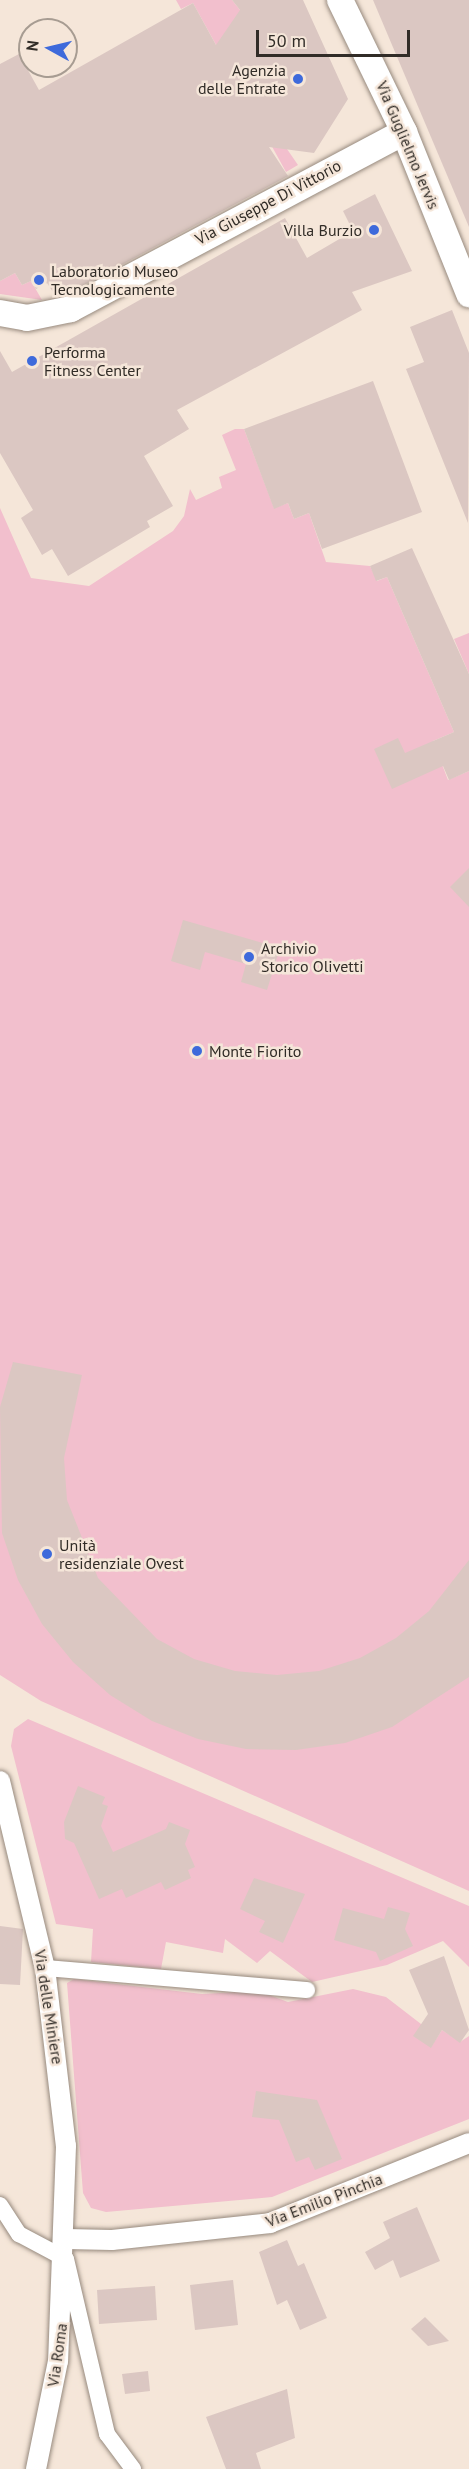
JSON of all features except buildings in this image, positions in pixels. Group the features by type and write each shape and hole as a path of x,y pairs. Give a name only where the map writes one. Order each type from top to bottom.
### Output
{"main road":[{"name":"Via Guglielmo Jervis","path":"340,0 404,132 469,294"},
{"name":"Via Giuseppe Di Vittorio","path":"0,313 27,318 71,309 404,132"}],"street":[{"name":"Via delle Miniere","path":"0,1780 45,1968 66,2146 66,2239"},
{"path":"45,1968 307,1990"},
{"name":"Via Emilio Pinchia","path":"66,2239 112,2240 270,2223 469,2143"},
{"path":"0,2205 20,2234 66,2259 107,2434 133,2469"},
{"name":"Via Roma","path":"36,2469 58,2361 66,2239"}],"shaded area":[{"path":"176,0 232,0 240,10 287,149 298,165 286,172 193,3 181,9"},
{"path":"15,273 22,285 31,281 42,300 0,294 0,281"},
{"path":"235,429 244,429 274,508 288,503 294,519 309,513 326,562 370,566 377,581 387,577 454,732 433,741 448,780 469,771 469,1891 41,1701 0,1675 0,508 31,578 89,586 173,531 184,516 190,489 196,500 222,488 219,477 236,470 222,435"},
{"path":"469,633 469,674 454,639"},
{"path":"28,1719 469,1906 469,1967 443,1941 387,1965 312,1982 270,1951 257,1963 225,1939 223,1953 166,1942 161,1969 91,1962 93,1929 56,1924 11,1746 14,1729"},
{"path":"74,1979 202,1994 258,1991 288,2002 353,1989 386,1997 421,2024 431,2047 442,2030 460,2042 469,2036 469,2119 272,2197 106,2212 91,2208 83,2193 67,1983"}],"place":[{"name":"Agenzia delle Entrate","path":"298,79"},
{"name":"Villa Burzio","path":"374,230"},
{"name":"Laboratorio Museo Tecnologicamente","path":"39,280"},
{"name":"Performa Fitness Center","path":"32,361"},
{"name":"Archivio Storico Olivetti","path":"249,957"},
{"name":"Monte Fiorito","path":"197,1051"},
{"name":"Unità residenziale Ovest","path":"47,1554"}]}
